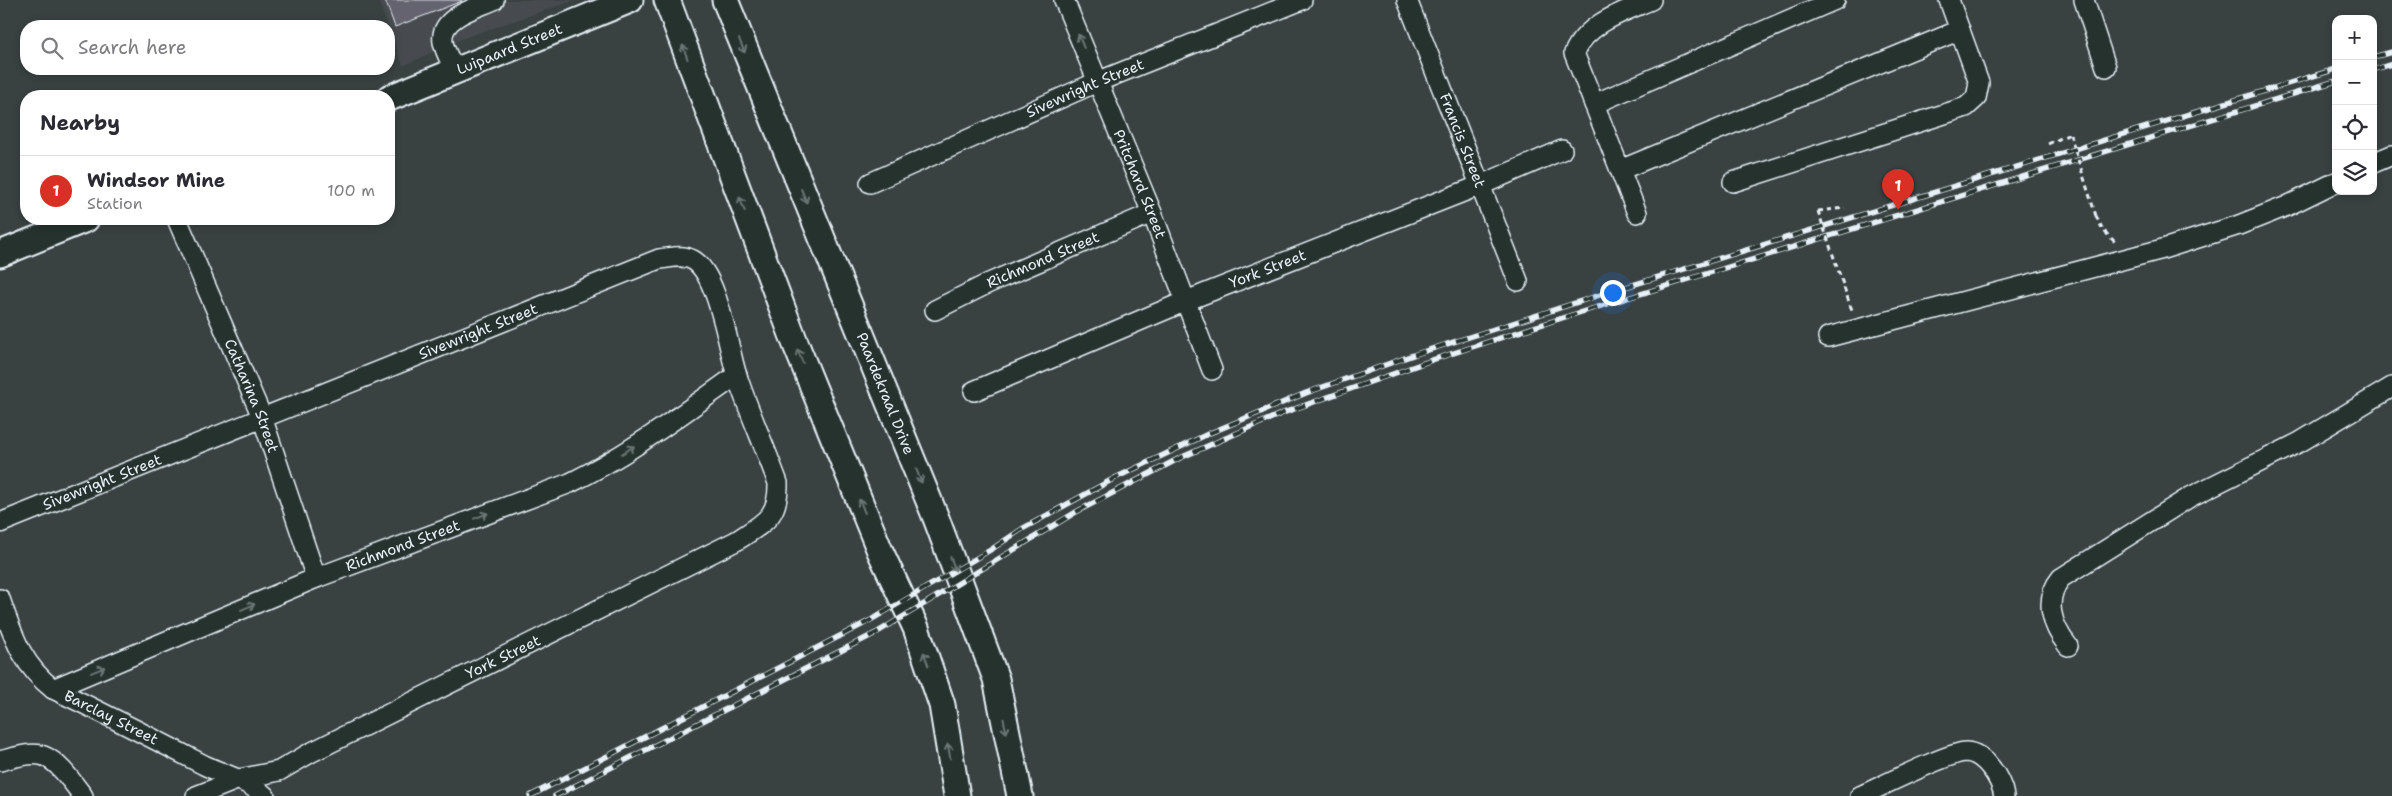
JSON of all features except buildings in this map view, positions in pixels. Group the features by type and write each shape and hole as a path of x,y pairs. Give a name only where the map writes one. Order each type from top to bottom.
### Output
{"main road":[{"name":"Luipaard Street","path":"395,96 630,0"},
{"path":"639,0 674,2 796,345 880,551 916,628 942,705 957,796"},
{"name":"Paardekraal Drive","path":"725,0 936,518 996,679 1020,796"},
{"path":"0,254 71,225"}],"street":[{"path":"455,71 442,39 445,27 455,18 494,0"},
{"name":"Pritchard Street","path":"1064,0 1152,213 1212,370"},
{"name":"Sivewright Street","path":"870,183 1097,82 1302,0"},
{"name":"Francis Street","path":"1407,0 1482,185 1518,281"},
{"path":"1637,213 1574,53 1584,36 1617,14 1651,0"},
{"path":"1594,104 1835,0"},
{"path":"1733,182 1966,107 1976,98 1979,83 1949,0"},
{"path":"2084,0 2106,67"},
{"path":"1620,170 1960,30"},
{"name":"York Street","path":"974,391 1186,301 1482,185 1562,150"},
{"path":"2377,161 2392,155"},
{"path":"1828,337 2163,249 2279,209 2332,184"},
{"name":"Richmond Street","path":"936,310 989,283 1152,213"},
{"name":"Catharina Street","path":"180,225 262,417 316,578"},
{"name":"Sivewright Street","path":"0,522 659,259 679,256 692,260 706,272 716,296 737,375 778,483 779,501 773,513 763,523"},
{"name":"Richmond Street","path":"53,688 316,578 570,482 596,470 634,446 737,375"},
{"path":"2068,646 2057,631 2051,608 2052,591 2061,578 2190,497 2300,442 2392,387"},
{"name":"York Street","path":"239,779 279,771 310,753 736,542 763,523"},
{"name":"Barclay Street","path":"0,598 26,662 37,676 53,688 163,742 205,765 239,779 265,796"},
{"path":"1860,796 1947,758 1967,752 1982,760 1992,769 2004,796"},
{"path":"0,761 27,755 43,756 71,781 83,796"},
{"path":"196,796 239,779"}],"path":[{"path":"2048,144 2070,134 2096,216 2103,230"},
{"path":"1845,208 1818,211 1850,305"}],"shaded area":[{"path":"378,0 575,0 461,39 403,66 395,45 395,20 386,20"}],"railway":[{"path":"2377,56 2392,52"},
{"path":"2377,69 2392,64"},
{"path":"530,796 869,621 992,549 1022,529 1115,478 1210,433 1306,393 1416,354 1603,294 2332,70"},
{"path":"555,796 876,633 1076,512 1180,458 1283,413 1432,360 1562,318 2332,82"}],"place":[{"name":"Windsor Mine","path":"1898,210"}]}
